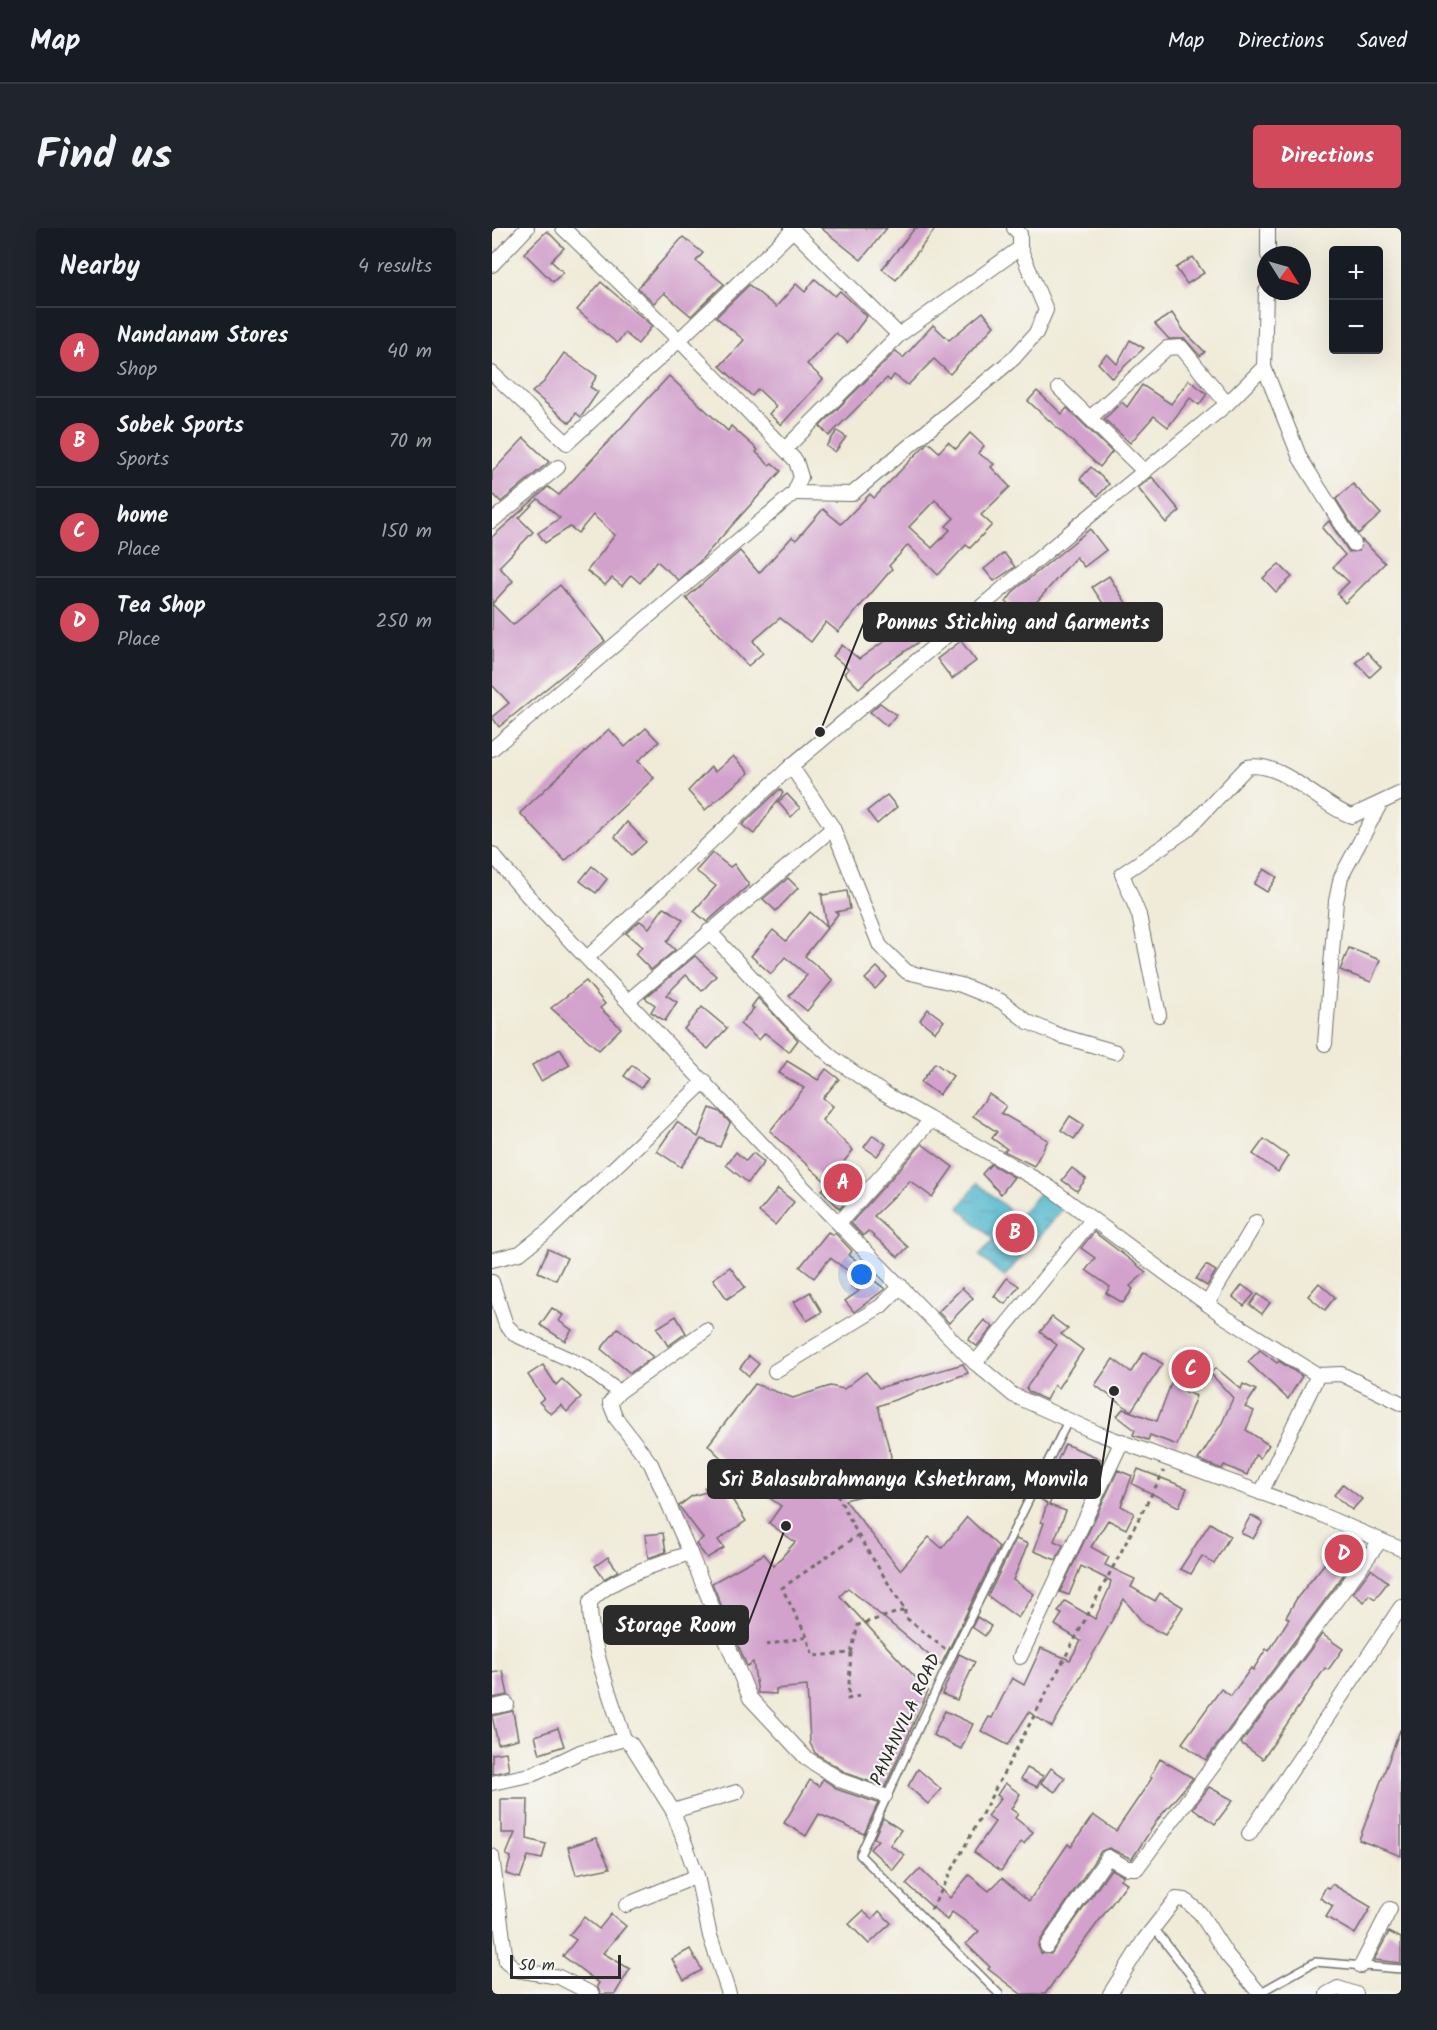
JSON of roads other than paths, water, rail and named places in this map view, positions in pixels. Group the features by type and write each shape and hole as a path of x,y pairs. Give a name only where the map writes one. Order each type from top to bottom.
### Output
{"street":[{"path":"492,265 527,228"},
{"path":"492,749 794,493 801,477 796,462 785,449 679,340 563,228"},
{"path":"794,493 852,494 1014,358 1036,333 1046,310 1020,248 1020,234 1014,228"},
{"path":"1268,228 1268,246"},
{"path":"496,381 567,443 679,340 792,229 899,335"},
{"path":"785,449 899,335 1020,248"},
{"path":"1266,300 1264,368 1300,458 1354,544"},
{"path":"1090,418 1167,348 1174,346 1181,347 1227,404"},
{"path":"587,958 791,766 1227,404 1264,368"},
{"path":"1059,388 1144,471"},
{"path":"492,521 558,468"},
{"path":"1160,1015 1139,915 1122,874 1187,830 1247,767 1257,765 1268,768 1314,794 1341,813 1352,816 1401,793"},
{"path":"791,766 833,828 880,946 907,972 963,986 1001,1001 1039,1027 1116,1052"},
{"path":"1325,1044 1336,901 1340,885 1380,804"},
{"path":"628,1002 833,828"},
{"path":"492,854 628,1002 839,1223 975,1363 1013,1395 1068,1421 1261,1493 1401,1549"},
{"path":"709,931 796,1026 833,1058 882,1092 1046,1185 1091,1221 1207,1304 1318,1375 1341,1374 1401,1403"},
{"path":"492,1260 520,1252 549,1230 705,1082"},
{"path":"839,1223 932,1120"},
{"path":"975,1363 1091,1221"},
{"path":"1207,1304 1256,1222"},
{"path":"492,1282 506,1325 516,1335 584,1366 619,1392"},
{"path":"775,1371 881,1306 900,1286"},
{"path":"706,1330 619,1392 610,1403 610,1408 651,1464 750,1698 806,1758 842,1781 885,1796"},
{"path":"1261,1493 1318,1375"},
{"path":"1020,1657 1122,1441"},
{"path":"1047,1946 1108,1857 1127,1868 1137,1868 1380,1541"},
{"path":"690,1553 652,1566 607,1588 590,1602 590,1618 624,1739 633,1746 673,1810 697,1876 710,1936 726,1992"},
{"path":"1249,1834 1401,1607"},
{"path":"492,1707 507,1704"},
{"path":"492,1783 534,1774 580,1752 624,1739"},
{"path":"673,1810 737,1792"},
{"path":"492,1856 506,1960 517,1970 559,1977 592,1994"},
{"path":"626,1905 697,1876"},
{"path":"1110,1994 1176,1899 1185,1900 1200,1913 1227,1954 1259,1994"},
{"path":"1361,1966 1390,1909"},
{"path":"1327,1994 1338,1988 1356,1994"}],"lane":[{"name":"PANANVILA ROAD","path":"999,1994 860,1855 885,1796 952,1655 1037,1479 1068,1421"},
{"path":"1154,1928 1205,1994"},
{"path":"1259,1994 1315,1962 1401,1969"}],"water":[{"path":"977,1183 1018,1217 1045,1187 1066,1205 1004,1277 979,1255 994,1240 959,1208"}],"place":[{"name":"Ponnus Stiching and Garments","path":"820,732"},
{"name":"Nandanam Stores","path":"843,1183"},
{"name":"Sobek Sports","path":"1015,1233"},
{"name":"home","path":"1191,1369"},
{"name":"Sri Balasubrahmanya Kshethram, Monvila","path":"1114,1391"},
{"name":"Storage Room","path":"786,1526"},
{"name":"Tea Shop","path":"1344,1554"}]}
